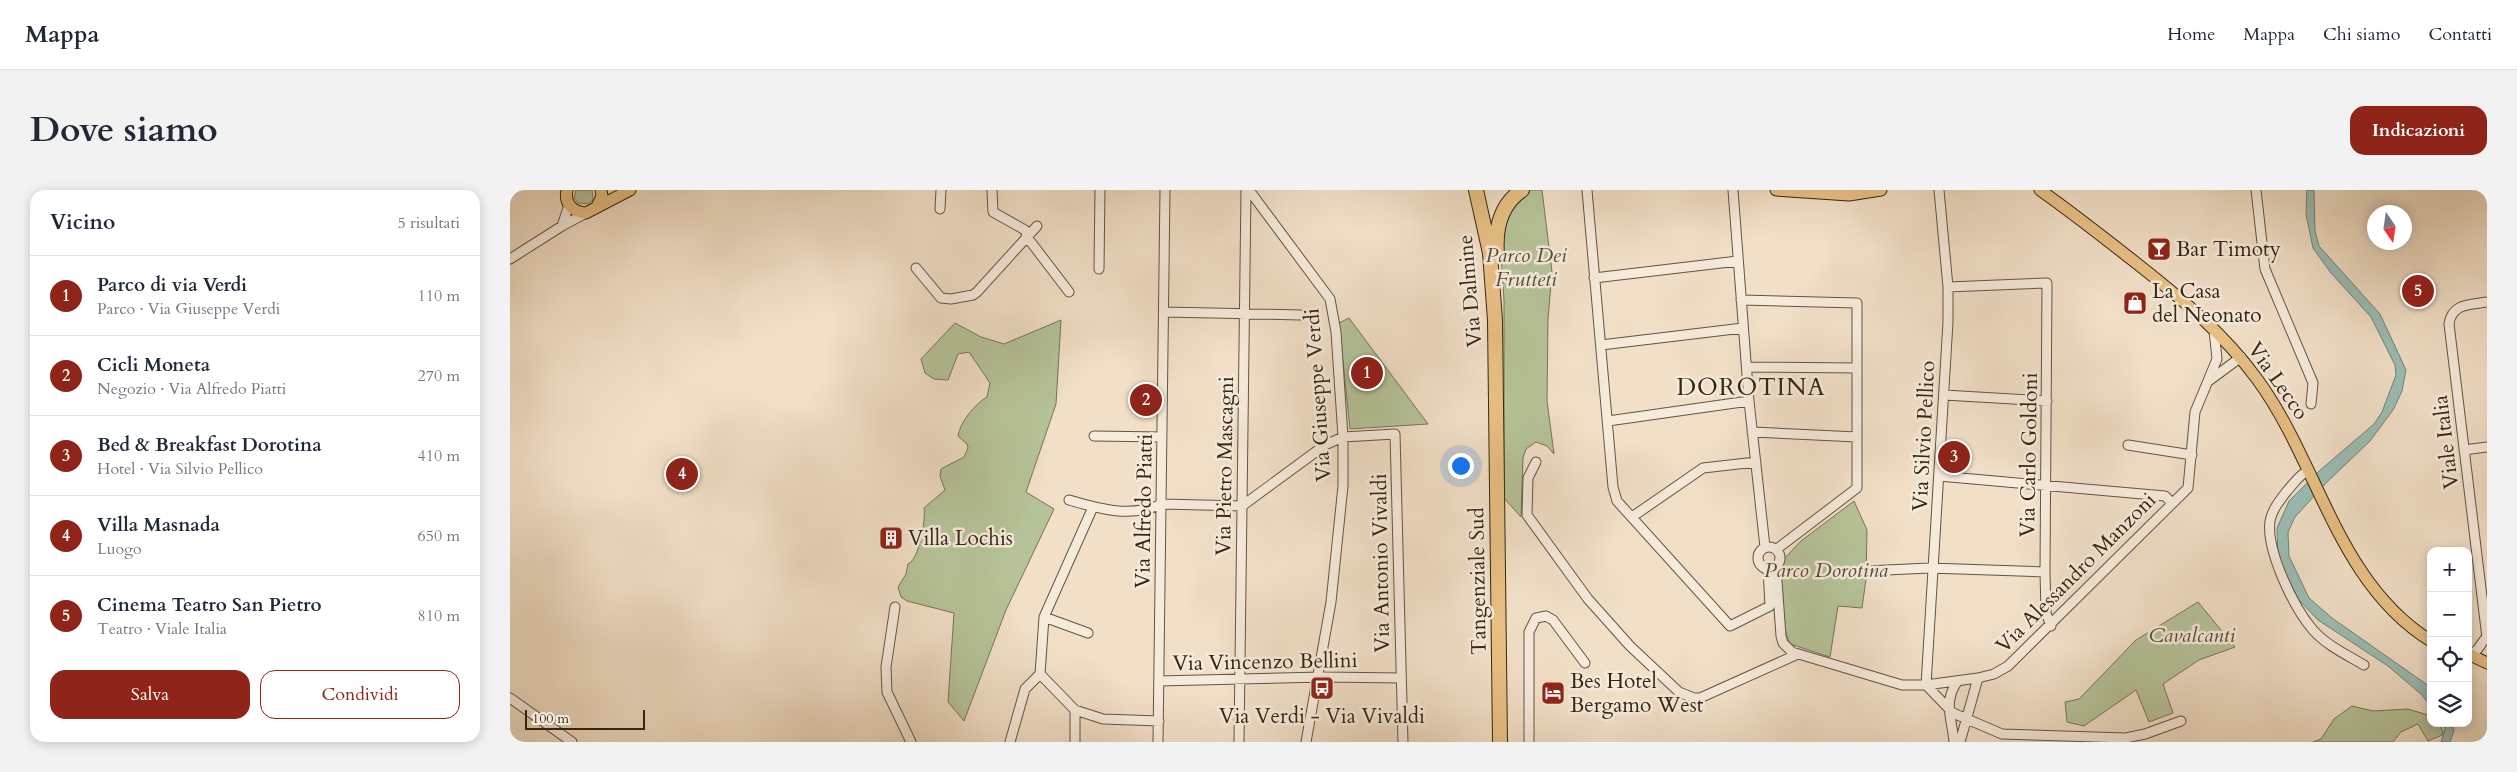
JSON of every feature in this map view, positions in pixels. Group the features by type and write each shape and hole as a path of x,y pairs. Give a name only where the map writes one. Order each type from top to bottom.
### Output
{"highway":[{"name":"Via Dalmine","path":"1476,190 1490,254 1493,286 1497,420"},
{"path":"1497,420 1501,309 1496,237 1502,212 1522,190"},
{"name":"Tangenziale Sud","path":"1497,420 1500,742"}],"main road":[{"path":"597,207 602,196 601,190"},
{"path":"564,195 574,210 586,213 630,190"},
{"path":"1776,190 1849,195 1881,190"},
{"name":"Via Lecco","path":"2040,190 2152,276 2213,327 2241,357 2277,407 2357,566 2378,594 2410,628 2427,639"},
{"path":"2472,658 2487,663"},
{"path":"2472,659 2487,670"}],"street":[{"path":"940,210 941,190"},
{"path":"992,190 994,212 1025,230 1027,237 1069,292"},
{"path":"1099,269 1100,190"},
{"name":"Via Alfredo Piatti","path":"1158,742 1165,190"},
{"name":"Via Pietro Mascagni","path":"1239,742 1247,190"},
{"name":"Via Giuseppe Verdi","path":"1247,190 1330,299 1336,332 1344,437 1339,543 1306,742"},
{"path":"1587,190 1614,494 1632,517 1730,626 1770,606 1772,568 1781,558 1777,549"},
{"path":"1733,190 1749,402 1765,547"},
{"name":"Via Silvio Pellico","path":"1926,685 1944,395 1948,288 1939,190"},
{"path":"2256,190 2265,269 2313,383 2311,404"},
{"path":"562,226 564,195"},
{"path":"510,260 562,226 586,213"},
{"path":"916,268 941,298 952,299 973,295 1037,226"},
{"path":"1594,278 1738,260"},
{"name":"Via Carlo Goldoni","path":"1948,288 2047,283 2045,572 2046,613 2051,626"},
{"path":"1741,300 1857,303 1857,488 1777,549 1765,547 1760,550 1758,561 1761,566 1772,568"},
{"name":"Viale Italia","path":"2472,654 2487,637 2450,324 2453,312 2459,306 2487,302"},
{"path":"1164,312 1302,315"},
{"name":"Via Alessandro Manzoni","path":"1772,568 1781,636 1788,649 1798,654 1902,685 1957,682 1994,674 2008,666 2051,626 2188,488 2195,412 2210,380 2217,358 2213,327"},
{"path":"1602,345 1743,328"},
{"path":"2210,380 2241,357"},
{"path":"1746,367 1857,368"},
{"path":"1944,395 2047,402"},
{"path":"1608,421 1749,402"},
{"path":"1752,432 1857,437"},
{"name":"Via Antonio Vivaldi","path":"1344,437 1395,434 1403,742"},
{"path":"1094,436 1162,438"},
{"path":"1068,500 1123,513 1153,508 1162,504 1242,506 1325,445 1344,437"},
{"path":"2128,445 2192,455"},
{"path":"2464,450 2487,447"},
{"path":"1536,462 1528,478 1527,515 1588,599 1630,646 1679,692 1694,698 1700,698 1798,654"},
{"path":"1632,517 1703,468 1756,462"},
{"path":"2309,470 2296,481 2273,511 2270,531 2272,549 2295,601 2313,630 2338,650 2364,665"},
{"path":"1939,476 2046,484 2164,496 2176,500"},
{"path":"1010,742 1025,689 1040,674 1044,617 1093,507"},
{"path":"1866,571 1933,569 2045,572"},
{"path":"895,607 886,667 887,692 911,742"},
{"path":"1529,742 1529,632 1536,618 1546,616 1553,620 1585,663"},
{"path":"1044,617 1088,633"},
{"path":"1040,674 1075,710 1103,719 1159,721"},
{"name":"Via Vincenzo Bellini","path":"1159,682 1401,678"},
{"path":"1960,742 1978,678"},
{"path":"1954,742 1948,709 1952,690 1957,682"},
{"path":"1926,685 1948,709 2002,734 2126,738 2145,734 2181,721"},
{"path":"510,698 572,742"},
{"path":"1075,710 1075,742"}],"green space":[{"path":"576,190 592,190 593,200 588,204 578,203 574,198"},
{"name":"Parco Dei Frutteti","path":"1530,190 1542,190 1552,272 1548,319 1547,401 1554,454 1547,446 1536,442 1526,449 1523,458 1521,517 1504,498 1504,300 1500,239 1510,210"},
{"path":"1349,318 1428,424 1350,429 1339,323"},
{"path":"1061,320 1056,404 1026,492 1054,509 1006,610 964,721 948,702 954,613 907,601 901,597 898,587 918,547 923,529 924,508 945,490 940,476 941,469 964,457 968,448 967,444 958,436 959,431 969,414 987,397 990,383 969,352 958,354 948,380 934,379 925,373 921,359 955,323 981,337 1004,344"},
{"name":"Parco Dorotina","path":"1854,501 1867,530 1866,579 1862,608 1838,606 1830,657 1790,644 1786,635 1782,614 1782,561 1801,541"},
{"name":"Cavalcanti","path":"2198,602 2235,647 2199,660 2163,684 2173,713 2149,722 2136,690 2084,726 2067,722 2065,702 2079,699 2136,640"},
{"path":"2352,706 2373,711 2408,709 2427,715 2427,727 2440,727 2443,731 2442,735 2428,741 2418,724 2401,732 2393,742 2313,742 2321,739 2334,719"}],"water":[{"path":"2307,190 2314,190 2315,231 2319,246 2380,314 2406,370 2402,391 2393,410 2370,441 2327,482 2295,517 2288,532 2289,556 2309,598 2332,618 2426,684 2427,702 2422,695 2388,666 2318,620 2298,599 2278,559 2277,528 2289,501 2318,472 2374,424 2382,412 2396,375 2395,365 2371,317 2331,273 2313,248 2306,214"},
{"path":"2444,727 2453,727 2454,731 2450,742 2441,742"}],"place":[{"name":"Bar Timoty","path":"2159,249"},
{"name":"Cinema Teatro San Pietro","path":"2418,291"},
{"name":"La Casa del Neonato","path":"2135,303"},
{"name":"Parco di via Verdi","path":"1367,373"},
{"name":"Cicli Moneta","path":"1146,400"},
{"name":"Bed & Breakfast Dorotina","path":"1954,457"},
{"name":"Villa Masnada","path":"682,474"},
{"name":"Villa Lochis","path":"891,538"},
{"name":"Via Verdi - Via Vivaldi","path":"1322,688"},
{"name":"Bes Hotel Bergamo West","path":"1553,693"}],"district":[{"name":"DOROTINA","path":"1751,387"}]}
